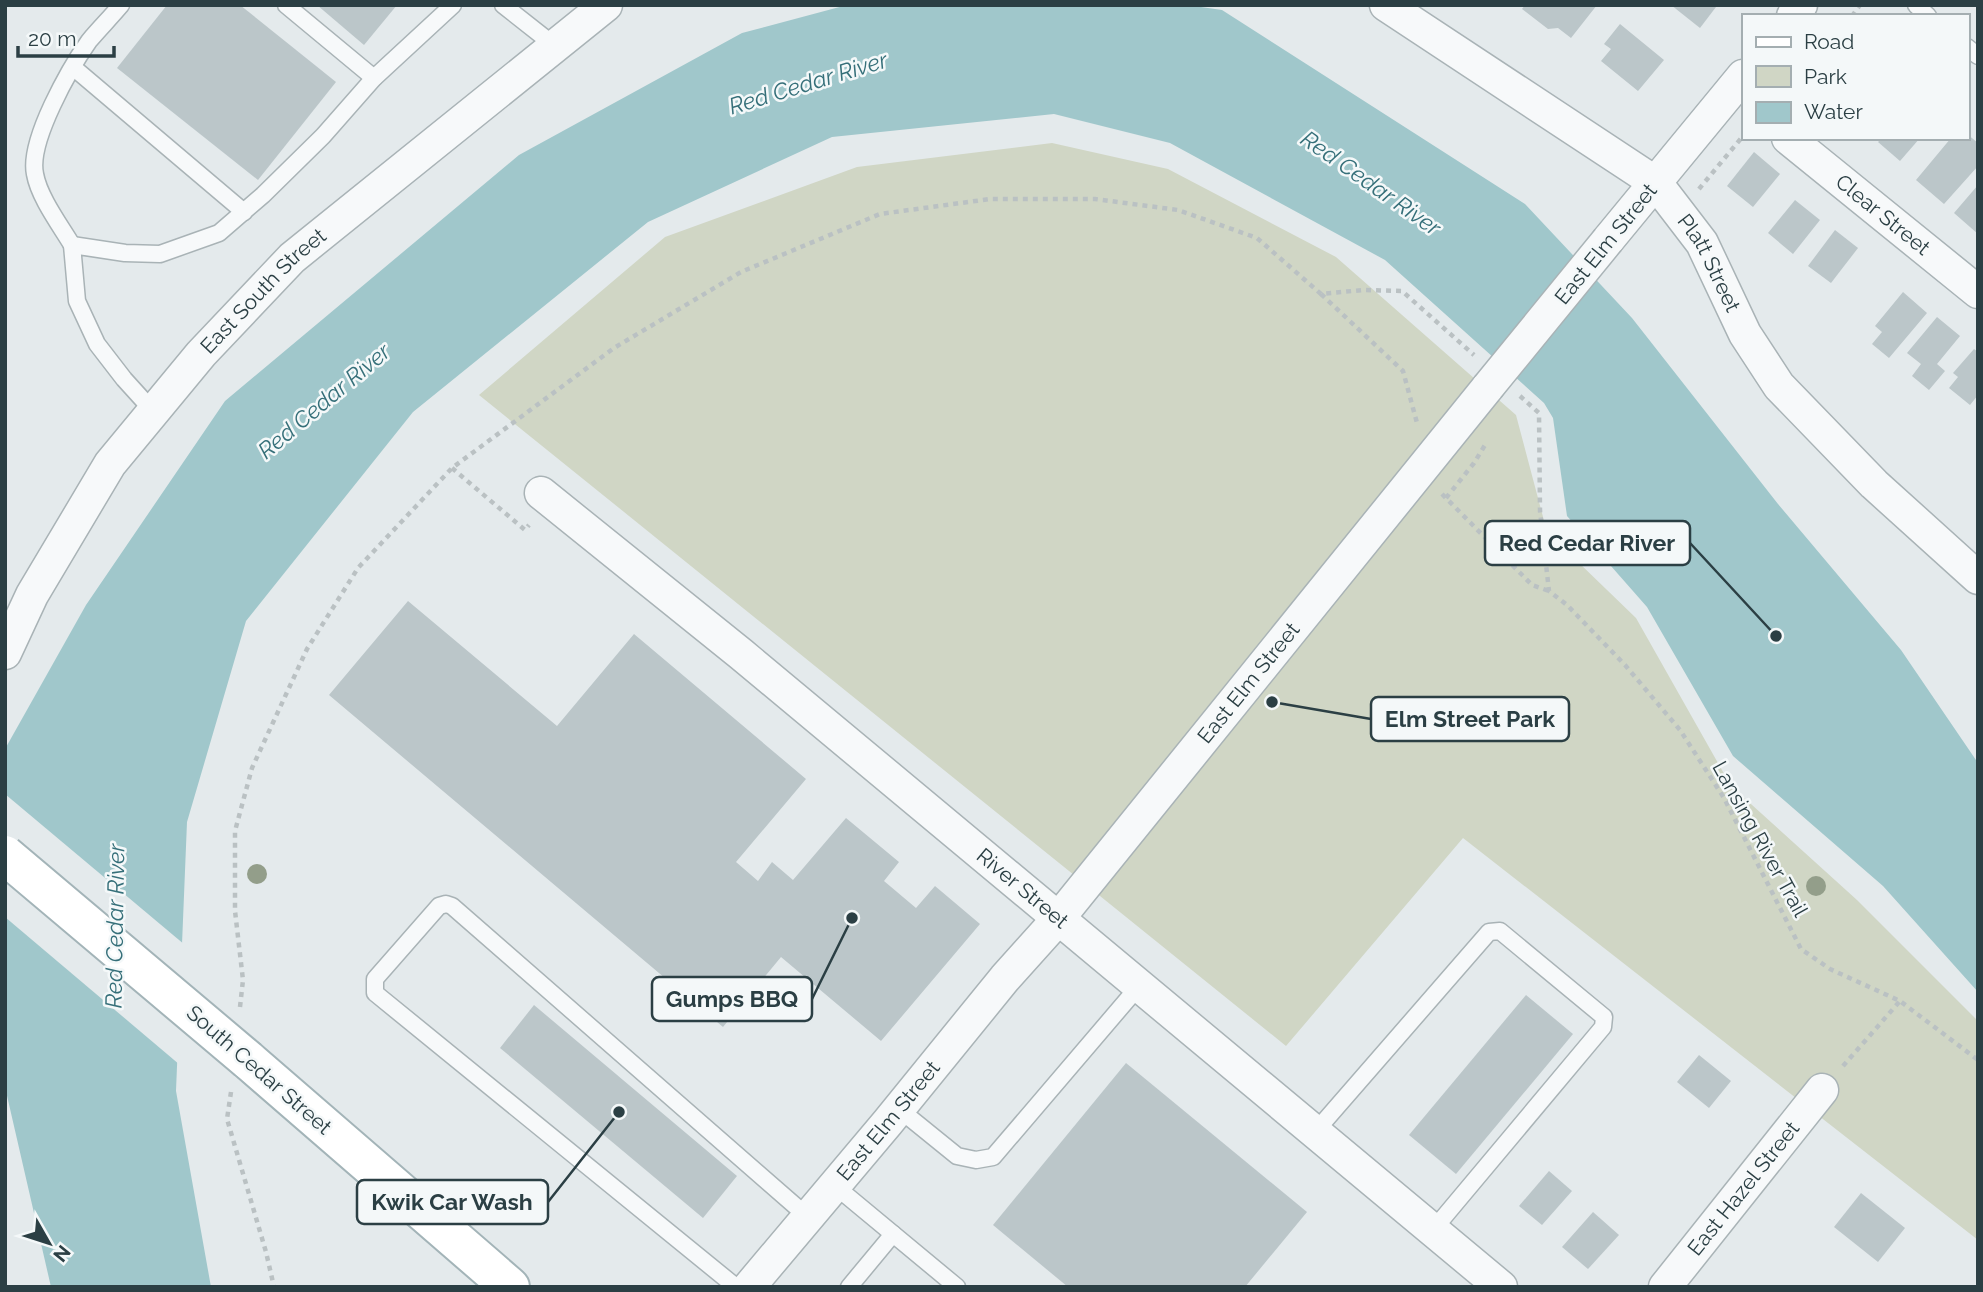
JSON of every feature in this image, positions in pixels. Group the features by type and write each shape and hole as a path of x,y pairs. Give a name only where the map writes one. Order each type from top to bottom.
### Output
{"main road":[{"name":"South Cedar Street","path":"5,855 248,1060 510,1287"}],"street":[{"name":"East South Street","path":"5,653 32,595 110,464 201,354 292,258 606,5"},
{"name":"Platt Street","path":"1386,5 1656,183 1702,243 1745,334 1779,386 1874,484 1978,578"},
{"name":"East Elm Street","path":"748,1287 899,1109 1005,978 1058,919 1608,240 1739,90"},
{"name":"Clear Street","path":"1790,140 1978,292"},
{"name":"River Street","path":"545,496 752,663 1501,1287"},
{"name":"East Hazel Street","path":"1665,1287 1822,1090"}],"lane":[{"path":"121,5 89,42 53,103 37,147 34,173 47,204 72,245 77,302 97,344 153,411"},
{"path":"286,5 374,78"},
{"path":"72,245 125,253 160,254 219,233 323,136 374,78 453,5"},
{"path":"503,5 555,46"},
{"path":"74,68 244,212"},
{"path":"736,1287 374,993 374,979 439,906 452,906 808,1217"},
{"path":"1315,1132 1489,932 1500,930 1584,999 1604,1017 1603,1027 1433,1230"},
{"path":"899,1109 957,1156 976,1160 993,1157 1139,986"},
{"path":"834,1185 957,1287"},
{"path":"849,1287 893,1234"}],"path":[{"path":"1699,190 1742,137"},
{"path":"1321,294 1403,371 1419,432"},
{"path":"452,468 525,530 545,496"},
{"name":"Lansing River Trail","path":"1437,489 1532,584 1549,591 1567,605 1625,665 1679,730 1724,798 1801,949 1830,969 1900,1001 1978,1060"},
{"path":"1540,511 1549,591"},
{"path":"1822,1090 1900,1001"}],"green space":[{"path":"1052,143 1168,169 1336,257 1516,415 1547,532 1636,618 1731,786 1857,900 1978,1021 1978,1240 1463,838 1286,1046 479,395 665,237 857,167"}],"water":[{"name":"Red Cedar River","path":"847,5 1187,5 1222,10 1525,204 1632,318 1778,504 1901,650 1978,763 1978,992 1883,886 1733,756 1647,607 1567,516 1553,418 1544,403 1385,260 1170,143 1054,114 832,137 648,222 413,412 246,621 187,822 176,1091 211,1287 51,1287 5,1087 5,749 86,605 225,401 519,155 742,33"}],"pier":[{"path":"5,794 185,945 180,1065 5,917"}],"building":[{"path":"167,5 240,5 336,82 258,180 117,68"},
{"path":"317,5 397,5 364,45"},
{"path":"1525,5 1597,5 1571,38 1558,28 1548,29 1522,9"},
{"path":"1671,5 1714,5 1716,7 1700,28"},
{"path":"1620,24 1664,60 1638,91 1601,61 1611,49 1604,44"},
{"path":"1969,136 1978,143 1978,166 1944,204 1916,180 1949,140 1969,140"},
{"path":"1880,140 1918,140 1900,161 1878,142"},
{"path":"1754,152 1780,174 1753,207 1727,186"},
{"path":"1978,185 1978,234 1954,213"},
{"path":"1795,200 1820,220 1793,254 1768,233"},
{"path":"1835,230 1858,248 1831,283 1808,266"},
{"path":"1903,292 1927,313 1889,358 1872,344 1882,332 1875,326"},
{"path":"1937,317 1960,336 1937,364 1945,371 1929,390 1912,376 1921,364 1907,353"},
{"path":"1974,349 1978,352 1978,395 1970,405 1949,388 1958,377 1953,373"},
{"path":"408,601 557,726 634,634 806,779 736,862 758,881 772,862 793,880 846,818 899,862 884,881 916,908 935,886 980,924 881,1041 781,957 723,1027 329,695"},
{"path":"1526,995 1573,1034 1456,1174 1409,1135"},
{"path":"534,1005 737,1176 703,1218 500,1048"},
{"path":"1699,1055 1731,1081 1709,1108 1677,1082"},
{"path":"1126,1063 1307,1212 1245,1287 1068,1287 993,1225"},
{"path":"1549,1171 1572,1191 1542,1225 1519,1206"},
{"path":"1861,1193 1905,1228 1878,1262 1834,1227"},
{"path":"1593,1212 1619,1235 1588,1269 1562,1247"}],"place":[{"name":"Red Cedar River","path":"1776,636"},
{"name":"Elm Street Park","path":"1272,702"},
{"name":"Gumps BBQ","path":"852,918"},
{"name":"Kwik Car Wash","path":"619,1112"}]}
